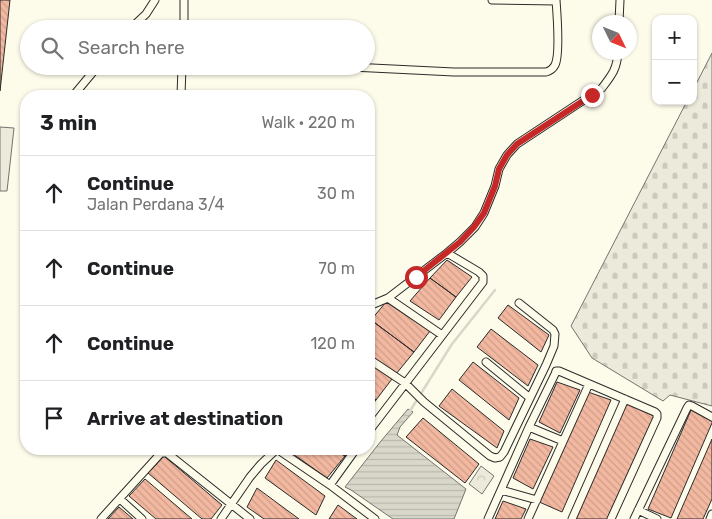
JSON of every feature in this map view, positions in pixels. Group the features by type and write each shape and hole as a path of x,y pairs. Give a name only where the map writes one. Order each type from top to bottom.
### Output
{"street":[{"path":"140,20 155,0"},
{"path":"184,0 184,20"},
{"path":"375,68 454,72 546,72 551,70 556,62 556,1 492,0"},
{"path":"619,15 620,0"},
{"path":"375,303 388,298 447,253 474,227 484,213 495,186 499,169 507,155 517,144 602,88 612,76 617,60"},
{"path":"78,90 90,75"},
{"path":"181,90 182,75"},
{"path":"375,423 483,282 483,276 480,272 447,253"},
{"path":"388,298 442,335"},
{"path":"375,363 405,384 490,456 500,457 554,346 555,334 553,330 519,302"},
{"path":"486,362 530,398"},
{"path":"488,519 528,427 556,371 559,371 657,414 657,418 611,519"},
{"path":"529,519 589,384"},
{"path":"572,519 624,399"},
{"path":"634,519 689,405 712,417"},
{"path":"528,427 563,441"},
{"path":"101,519 159,455"},
{"path":"170,455 250,519"},
{"path":"221,519 250,478 271,455"},
{"path":"286,455 375,519"},
{"path":"330,485 352,455"},
{"path":"501,490 537,500"},
{"path":"120,499 142,519"},
{"path":"638,510 657,519"},
{"path":"710,519 712,514"}],"green space":[{"path":"712,53 712,406 670,395 663,401 592,358 571,326 685,105 697,105 697,82"},
{"path":"481,466 494,476 482,494 469,484"}],"shaded area":[{"path":"0,127 14,128 7,191 0,191"},
{"path":"408,409 413,412 400,427 397,435 466,489 454,519 393,519 345,487 370,455 375,455 375,449"}],"building":[{"path":"0,0 10,0 0,91"},
{"path":"447,260 472,277 456,297 430,278"},
{"path":"430,278 456,297 439,320 410,301"},
{"path":"386,302 430,331 414,352 375,323 375,315"},
{"path":"508,305 549,335 541,352 498,318"},
{"path":"375,323 414,352 396,374 375,359"},
{"path":"491,329 538,365 528,386 477,347"},
{"path":"473,362 519,398 509,420 459,380"},
{"path":"375,367 392,379 375,399"},
{"path":"557,382 580,390 560,433 539,422"},
{"path":"452,389 504,431 497,448 439,406"},
{"path":"588,392 611,400 562,512 537,501"},
{"path":"627,403 654,416 607,519 574,519"},
{"path":"691,410 712,421 712,423 671,518 648,509"},
{"path":"423,418 479,464 465,483 406,437"},
{"path":"530,439 553,447 533,489 513,478"},
{"path":"712,439 712,499 703,519 677,519"},
{"path":"294,455 345,456 327,478"},
{"path":"164,456 222,505 211,519 202,519 148,473"},
{"path":"276,460 325,496 316,515 265,478"},
{"path":"145,479 192,519 156,519 129,496"},
{"path":"257,488 299,519 264,519 247,507"},
{"path":"503,501 526,509 521,519 495,519"},
{"path":"338,505 357,519 329,519"},
{"path":"119,507 133,519 108,519"}],"waterway":[{"path":"410,411 452,344 495,290"}],"route":[{"path":"416,277 460,242 474,227 484,213 495,186 499,169 507,155 517,144 592,95"}]}
